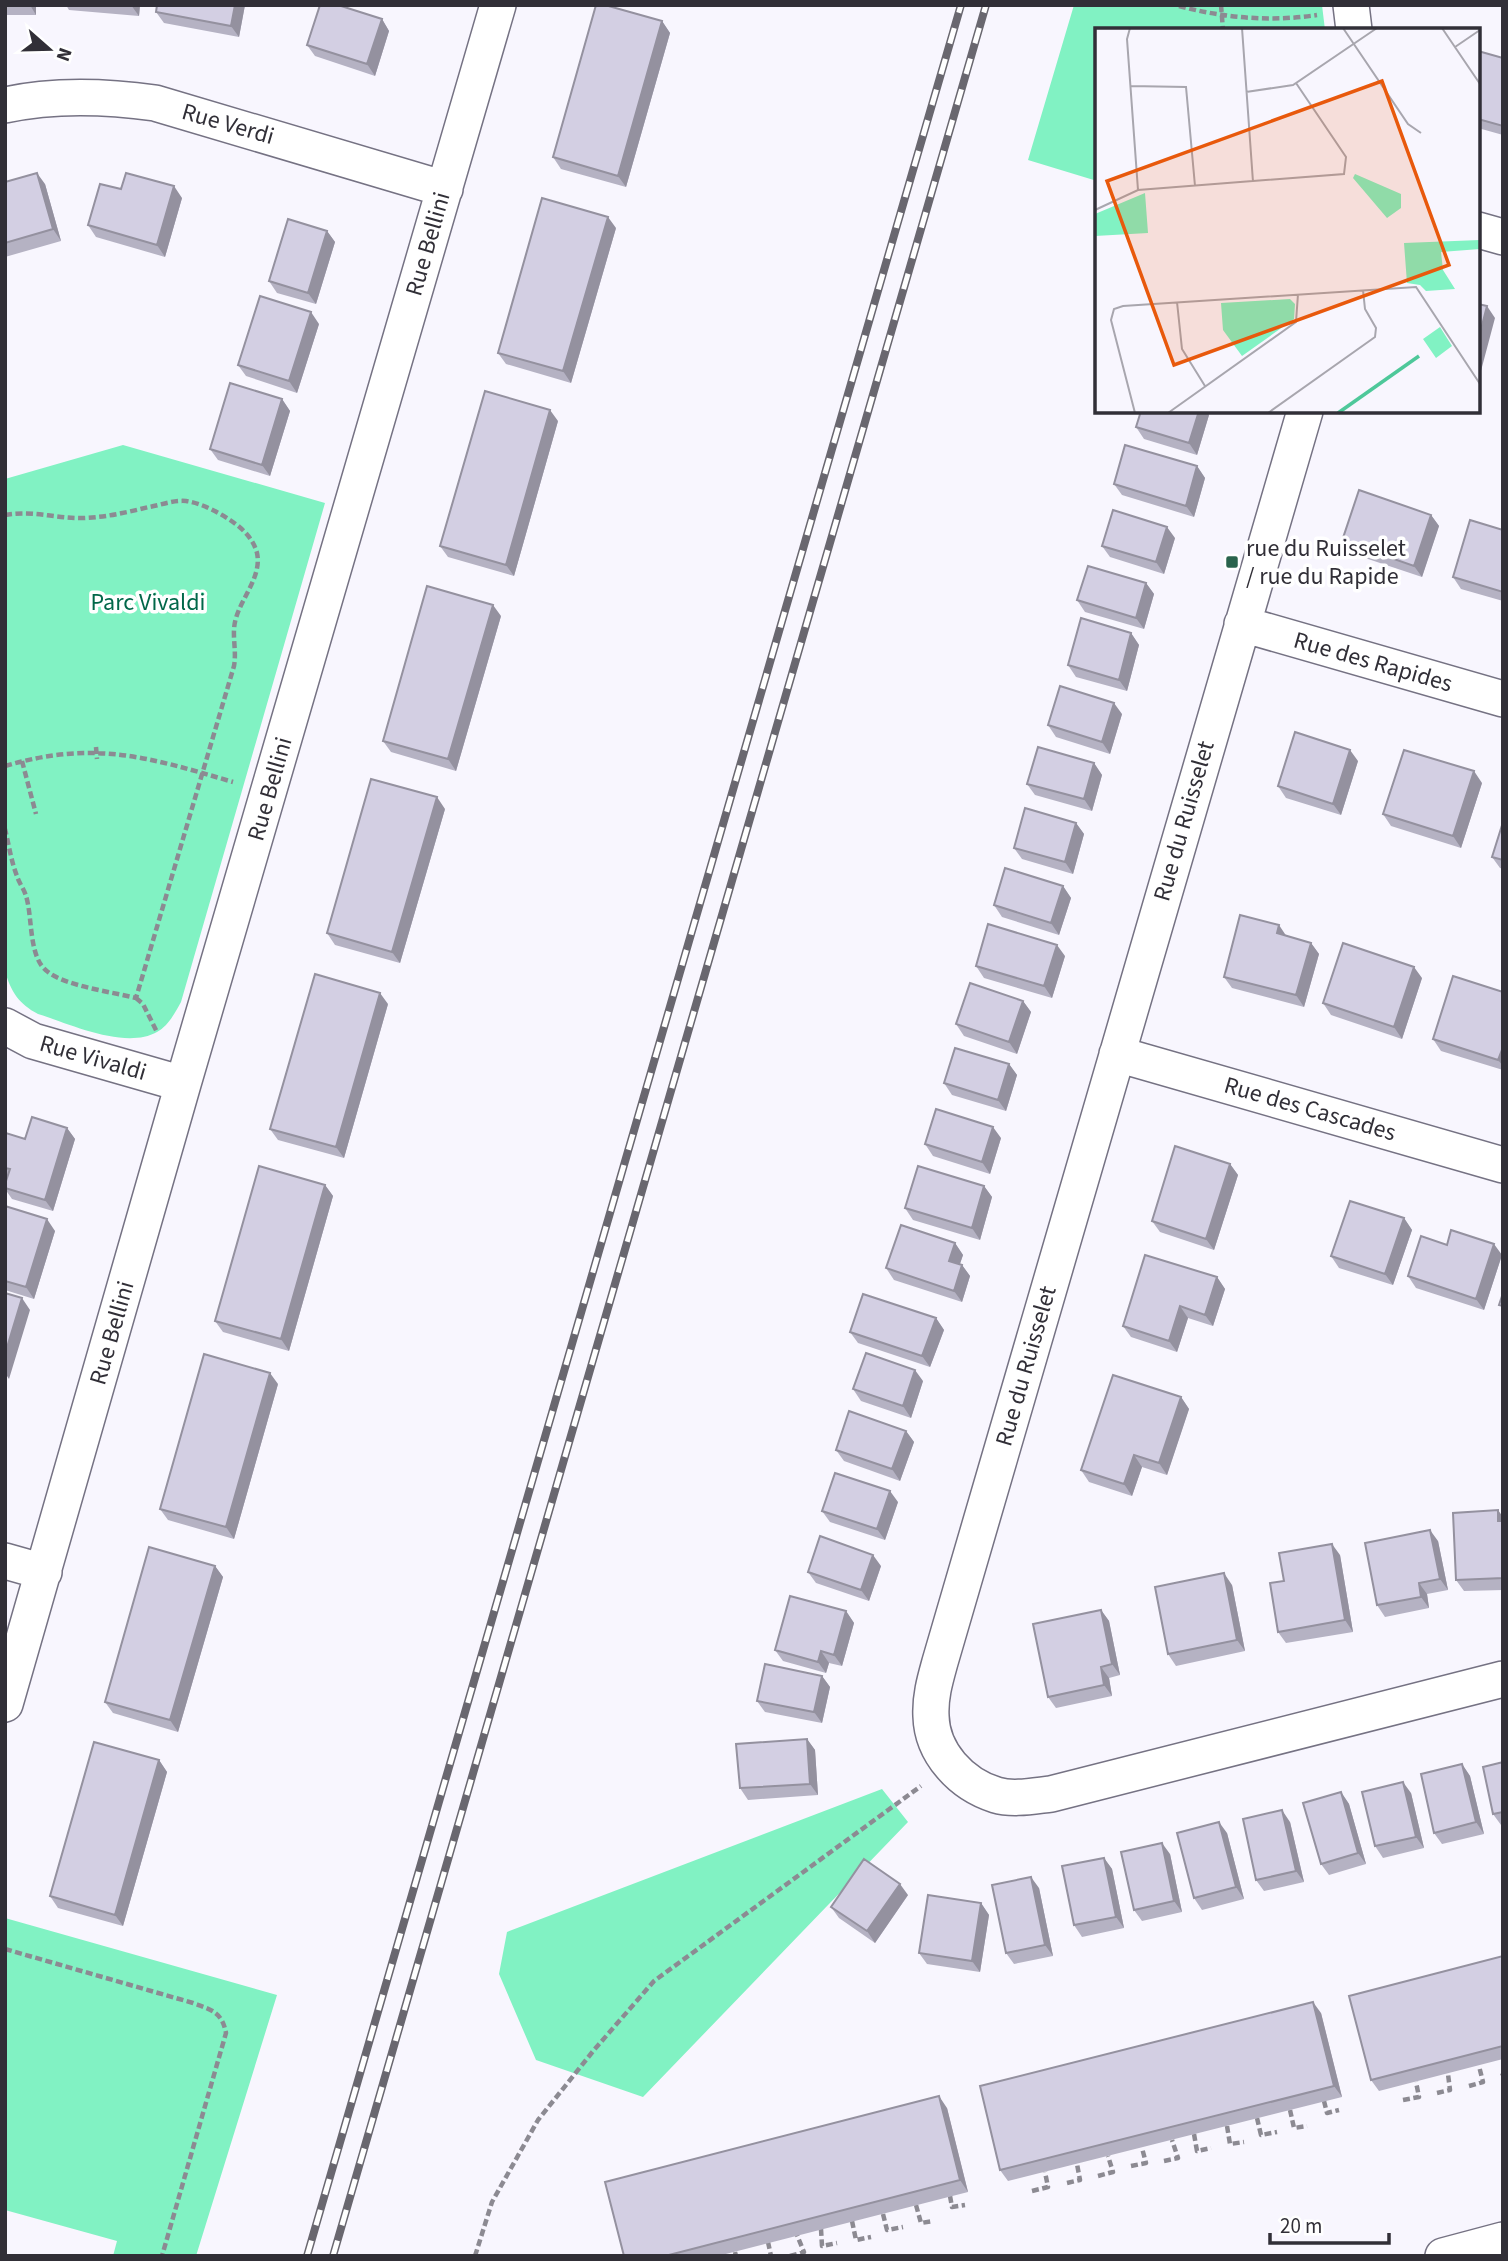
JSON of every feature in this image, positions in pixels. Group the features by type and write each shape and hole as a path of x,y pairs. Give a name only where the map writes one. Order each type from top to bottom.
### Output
{"street":[{"name":"Rue Bellini","path":"5,1704 498,5"},
{"name":"Rue Verdi","path":"5,105 55,97 126,99 155,103 445,188"},
{"path":"1480,231 1503,237"},
{"name":"Rue du Ruisselet","path":"1304,413 934,1683 931,1718 934,1735 950,1765 962,1777 997,1796 1015,1798 1051,1794 1503,1679"},
{"name":"Rue des Rapides","path":"1242,624 1503,699"},
{"name":"Rue Vivaldi","path":"5,1026 33,1041 183,1084"},
{"name":"Rue des Cascades","path":"1117,1054 1503,1165"},
{"path":"5,1561 44,1572"},
{"path":"1443,2256 1503,2240"}],"path":[{"path":"1221,5 1223,28"},
{"path":"1179,6 1222,16 1276,19 1353,15"},
{"path":"5,515 33,512 87,518 187,501 208,508 245,531 257,552 253,581 236,617 233,632 236,650 234,666 136,998"},
{"path":"96,750 97,759"},
{"path":"5,766 96,750 136,755 244,785"},
{"path":"22,761 36,814"},
{"path":"5,829 17,877 31,914 37,957 45,970 58,978 136,998 144,1004 157,1032"},
{"path":"475,2256 492,2202 538,2120 654,1981 950,1765"},
{"path":"5,1949 193,2003 213,2010 224,2021 226,2033 162,2256"},
{"path":"1469,2086 1483,2082 1479,2066"},
{"path":"1437,2093 1450,2090 1448,2074"},
{"path":"1403,2100 1419,2097 1416,2082"},
{"path":"1324,2101 1326,2113 1339,2110"},
{"path":"1290,2110 1294,2128 1307,2126"},
{"path":"1257,2118 1261,2135 1277,2132"},
{"path":"1227,2126 1230,2144 1244,2142"},
{"path":"1194,2134 1196,2151 1211,2148"},
{"path":"1164,2161 1178,2158 1172,2140"},
{"path":"1130,2166 1146,2163 1142,2148"},
{"path":"1098,2176 1113,2172 1108,2156"},
{"path":"1067,2183 1080,2180 1077,2164"},
{"path":"1032,2191 1048,2187 1045,2172"},
{"path":"950,2196 952,2207 965,2204"},
{"path":"916,2205 921,2223 933,2221"},
{"path":"883,2214 887,2230 903,2227"},
{"path":"852,2221 856,2240 871,2237"},
{"path":"821,2229 822,2246 837,2243"},
{"path":"790,2256 804,2252 797,2235"},
{"path":"768,2242 771,2256"}],"green space":[{"path":"1074,5 1322,5 1325,28 1095,28 1095,180 1028,160"},
{"name":"Parc Vivaldi","path":"123,445 325,503 181,1002 171,1019 157,1032 144,1037 129,1038 98,1034 38,1014 17,997 5,971 5,479"},
{"path":"882,1789 908,1822 643,2097 536,2060 499,1974 507,1932"},
{"path":"5,1918 277,1995 196,2256 113,2256 117,2241 5,2210"}],"building":[{"path":"157,5 235,5 231,26 156,12"},
{"path":"320,5 338,5 382,19 367,64 307,45"},
{"path":"596,5 605,5 662,21 618,176 553,157"},
{"path":"1480,52 1503,58 1503,126 1480,120"},
{"path":"37,173 53,229 5,243 5,182"},
{"path":"126,173 174,186 157,245 88,225 100,184 121,189"},
{"path":"542,198 608,217 563,371 498,353"},
{"path":"288,219 327,231 308,293 269,281"},
{"path":"260,296 311,312 289,381 238,365"},
{"path":"1480,304 1487,306 1480,333"},
{"path":"230,383 282,399 262,465 210,449"},
{"path":"485,391 550,410 506,565 440,546"},
{"path":"1140,413 1198,413 1189,443 1136,427"},
{"path":"1125,445 1197,466 1186,506 1114,484"},
{"path":"1359,490 1431,515 1414,566 1342,541"},
{"path":"1113,510 1167,527 1156,562 1102,546"},
{"path":"1470,520 1503,530 1503,592 1453,577"},
{"path":"1088,566 1146,583 1136,618 1077,600"},
{"path":"427,586 493,605 448,759 383,741"},
{"path":"1081,618 1131,633 1119,680 1068,665"},
{"path":"1060,686 1114,703 1102,742 1048,725"},
{"path":"1295,732 1350,750 1333,804 1278,786"},
{"path":"1038,747 1094,763 1084,799 1027,784"},
{"path":"1404,750 1474,771 1453,836 1383,814"},
{"path":"371,779 437,797 392,952 327,933"},
{"path":"1025,808 1076,823 1065,862 1014,848"},
{"path":"1503,822 1503,860 1492,857"},
{"path":"1005,868 1063,886 1051,923 994,905"},
{"path":"1240,915 1279,925 1277,933 1311,943 1296,995 1224,977"},
{"path":"988,924 1057,945 1044,986 976,966"},
{"path":"1343,943 1414,967 1394,1027 1323,1003"},
{"path":"315,974 380,993 336,1147 270,1129"},
{"path":"1453,976 1503,992 1503,1047 1498,1060 1433,1039"},
{"path":"970,983 1023,1001 1009,1042 956,1024"},
{"path":"955,1048 1009,1064 998,1100 944,1083"},
{"path":"936,1109 993,1127 982,1162 925,1144"},
{"path":"32,1117 67,1128 45,1200 5,1188 10,1169 5,1168 6,1133 25,1139"},
{"path":"1175,1146 1230,1164 1206,1239 1152,1221"},
{"path":"259,1166 325,1185 281,1339 215,1321"},
{"path":"918,1166 984,1186 972,1228 905,1208"},
{"path":"1350,1201 1404,1218 1385,1274 1331,1256"},
{"path":"5,1206 47,1219 26,1287 5,1281"},
{"path":"901,1225 955,1243 949,1261 962,1265 954,1291 886,1268"},
{"path":"1451,1230 1494,1244 1476,1299 1408,1276 1421,1236 1447,1245"},
{"path":"1145,1255 1217,1277 1205,1315 1180,1306 1169,1341 1123,1326"},
{"path":"5,1293 22,1298 5,1354"},
{"path":"863,1294 936,1318 922,1356 850,1332"},
{"path":"866,1353 915,1370 903,1406 853,1389"},
{"path":"204,1354 270,1373 226,1527 160,1509"},
{"path":"1113,1375 1181,1397 1159,1463 1134,1455 1124,1484 1081,1470"},
{"path":"849,1411 906,1431 892,1469 836,1450"},
{"path":"835,1473 890,1491 877,1529 822,1511"},
{"path":"1498,1510 1498,1521 1503,1521 1503,1578 1456,1580 1453,1513"},
{"path":"1430,1530 1440,1579 1419,1583 1421,1597 1377,1605 1365,1543"},
{"path":"820,1536 873,1555 861,1590 808,1572"},
{"path":"1332,1544 1345,1620 1278,1632 1270,1583 1284,1581 1279,1553"},
{"path":"149,1547 215,1566 170,1720 105,1702"},
{"path":"1224,1573 1237,1640 1168,1654 1155,1587"},
{"path":"790,1596 846,1611 834,1655 821,1651 818,1662 775,1650"},
{"path":"1101,1610 1112,1664 1101,1667 1104,1685 1048,1697 1033,1624"},
{"path":"765,1664 822,1676 814,1712 757,1701"},
{"path":"807,1739 810,1784 740,1788 736,1744"},
{"path":"94,1742 159,1760 115,1915 50,1896"},
{"path":"1503,1762 1503,1812 1493,1814 1483,1767"},
{"path":"1462,1764 1476,1822 1434,1833 1421,1774"},
{"path":"1403,1782 1416,1837 1375,1846 1362,1792"},
{"path":"1341,1792 1358,1853 1321,1864 1303,1803"},
{"path":"1282,1810 1296,1871 1256,1880 1243,1819"},
{"path":"1219,1822 1236,1887 1194,1898 1177,1833"},
{"path":"1162,1843 1174,1901 1134,1910 1121,1852"},
{"path":"1104,1858 1116,1917 1074,1925 1062,1866"},
{"path":"864,1859 900,1884 867,1931 831,1907"},
{"path":"1031,1877 1045,1945 1006,1953 992,1885"},
{"path":"928,1895 981,1903 972,1961 919,1953"},
{"path":"1503,1956 1503,2046 1371,2080 1349,1996"},
{"path":"1313,2002 1334,2086 1000,2170 980,2086"},
{"path":"939,2096 960,2180 665,2256 624,2256 605,2182"}],"railway":[{"path":"307,2256 961,5"},
{"path":"333,2256 986,5"}],"place":[{"name":"rue du Ruisselet / rue du Rapide","path":"1232,562"}]}
